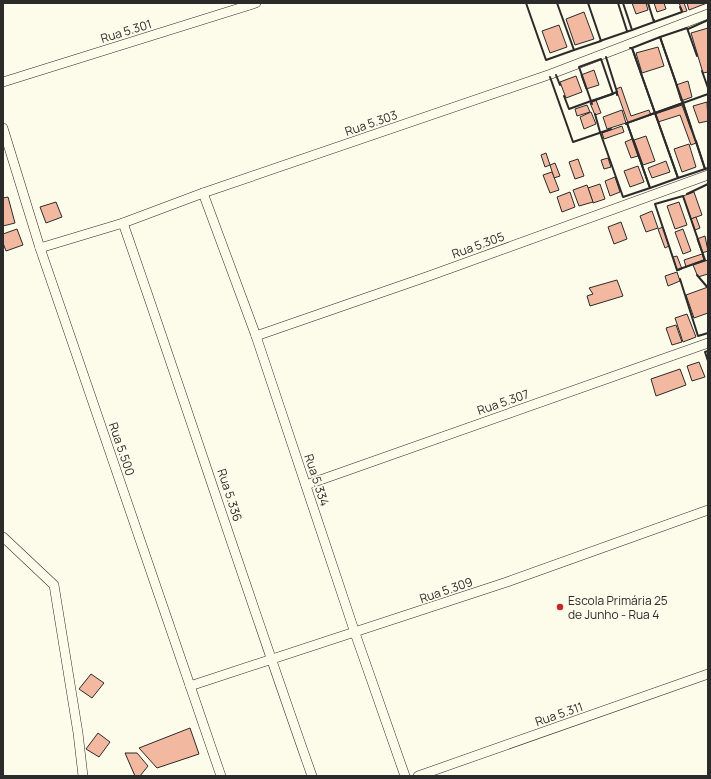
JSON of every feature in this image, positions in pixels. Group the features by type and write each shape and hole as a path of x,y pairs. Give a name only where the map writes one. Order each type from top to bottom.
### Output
{"street":[{"name":"Rua 5.301","path":"3,82 256,3"},
{"name":"Rua 5.303","path":"40,248 123,223 203,193 551,74 708,14"},
{"name":"Rua 5.500","path":"3,128 40,248 221,776"},
{"name":"Rua 5.305","path":"256,336 436,274 708,175"},
{"name":"Rua 5.334","path":"203,193 256,336 355,633 405,776"},
{"name":"Rua 5.336","path":"123,223 198,438 271,659 312,776"},
{"name":"Rua 5.307","path":"306,485 708,343"},
{"name":"Rua 5.309","path":"190,686 507,582 708,510"},
{"path":"3,537 54,585 78,733 83,776"},
{"name":"Rua 5.311","path":"418,776 708,674"}],"building":[{"path":"632,3 646,3 648,10 636,14"},
{"path":"654,3 664,3 666,9 657,12"},
{"path":"679,3 684,3 687,11 683,12"},
{"path":"687,3 707,3 689,10"},
{"path":"584,12 594,39 575,45 566,19"},
{"path":"559,25 567,47 550,53 542,31"},
{"path":"708,28 708,72 703,73 691,33"},
{"path":"658,47 664,66 642,73 636,53"},
{"path":"594,70 599,85 586,89 581,75"},
{"path":"576,76 582,92 566,98 560,82"},
{"path":"688,81 692,97 681,101 676,85"},
{"path":"621,87 631,116 649,110 651,115 628,123 616,89"},
{"path":"596,100 601,113 595,115 590,103"},
{"path":"707,102 708,121 699,123 693,106"},
{"path":"587,105 590,112 577,116 575,109"},
{"path":"682,105 696,143 691,145 680,115 658,122 655,114"},
{"path":"622,110 626,123 607,129 603,117"},
{"path":"591,112 596,124 584,129 580,117"},
{"path":"622,126 624,132 604,139 602,133"},
{"path":"646,136 655,161 643,165 634,140"},
{"path":"632,139 638,156 631,158 625,142"},
{"path":"689,144 696,167 682,172 674,149"},
{"path":"546,153 550,165 545,167 541,155"},
{"path":"608,158 611,167 604,169 601,160"},
{"path":"578,159 584,176 575,179 569,162"},
{"path":"666,161 670,172 652,178 648,168"},
{"path":"555,163 560,176 554,178 550,165"},
{"path":"638,166 644,182 630,187 624,171"},
{"path":"552,172 559,190 550,193 543,175"},
{"path":"615,177 620,192 610,196 605,181"},
{"path":"600,184 605,199 593,203 588,188"},
{"path":"587,185 593,202 579,206 573,190"},
{"path":"570,192 575,207 562,212 557,197"},
{"path":"694,192 702,215 691,219 683,196"},
{"path":"8,197 15,223 3,226 3,198"},
{"path":"56,202 62,217 46,223 40,207"},
{"path":"679,202 687,225 675,229 667,206"},
{"path":"652,211 658,228 646,232 640,216"},
{"path":"696,217 700,228 695,230 691,219"},
{"path":"621,222 627,239 614,244 608,227"},
{"path":"663,227 669,246 665,248 658,229"},
{"path":"17,229 23,245 6,251 3,243 3,234"},
{"path":"683,229 691,251 683,254 675,232"},
{"path":"705,236 708,251 702,253 697,239"},
{"path":"702,254 704,260 686,267 684,260"},
{"path":"677,256 682,269 677,271 673,257"},
{"path":"708,260 708,274 698,277 693,265"},
{"path":"677,272 680,281 668,286 665,276"},
{"path":"617,280 623,296 590,306 587,296 593,294 589,288"},
{"path":"708,287 708,313 694,318 686,295"},
{"path":"687,314 696,337 683,342 675,318"},
{"path":"676,325 682,342 672,345 666,328"},
{"path":"699,362 705,377 692,381 687,366"},
{"path":"680,369 686,385 656,396 651,379"},
{"path":"91,674 104,683 92,698 79,689"},
{"path":"190,728 199,754 157,768 139,748"},
{"path":"98,733 110,742 99,757 86,749"},
{"path":"125,753 137,753 148,766 140,776 135,776"}],"wall":[{"path":"526,3 546,60 574,50 557,3"},
{"path":"574,50 601,41 588,3"},
{"path":"618,3 627,31"},
{"path":"600,41 632,30 623,3"},
{"path":"632,30 654,22 648,3"},
{"path":"654,20 654,22 682,12 680,7"},
{"path":"688,29 708,20"},
{"path":"677,86 660,37 687,28 697,56"},
{"path":"660,37 683,103 655,113 632,48 660,37"},
{"path":"630,48 632,48 655,113 649,115"},
{"path":"606,57 617,92"},
{"path":"601,59 613,94 591,101 579,67 601,59"},
{"path":"702,71 708,88"},
{"path":"556,75 560,85"},
{"path":"550,77 573,142 611,129"},
{"path":"593,101 617,92 617,95"},
{"path":"683,103 708,94"},
{"path":"564,96 569,109 591,101 592,104"},
{"path":"682,100 691,128"},
{"path":"683,103 705,169 678,178 655,113 683,103"},
{"path":"655,113 678,178 650,188 627,123 655,113"},
{"path":"595,114 600,132"},
{"path":"626,124 627,123 633,140"},
{"path":"600,132 623,197 650,188 638,154"},
{"path":"696,141 705,169 708,168"},
{"path":"687,194 708,184"},
{"path":"683,196 705,260 677,270 655,204 683,196"},
{"path":"697,275 708,288"},
{"path":"680,279 698,336 708,333"},
{"path":"708,351 705,352 708,361"}],"place":[{"name":"Escola Primária 25 de Junho - Rua 4","path":"560,607"}]}
